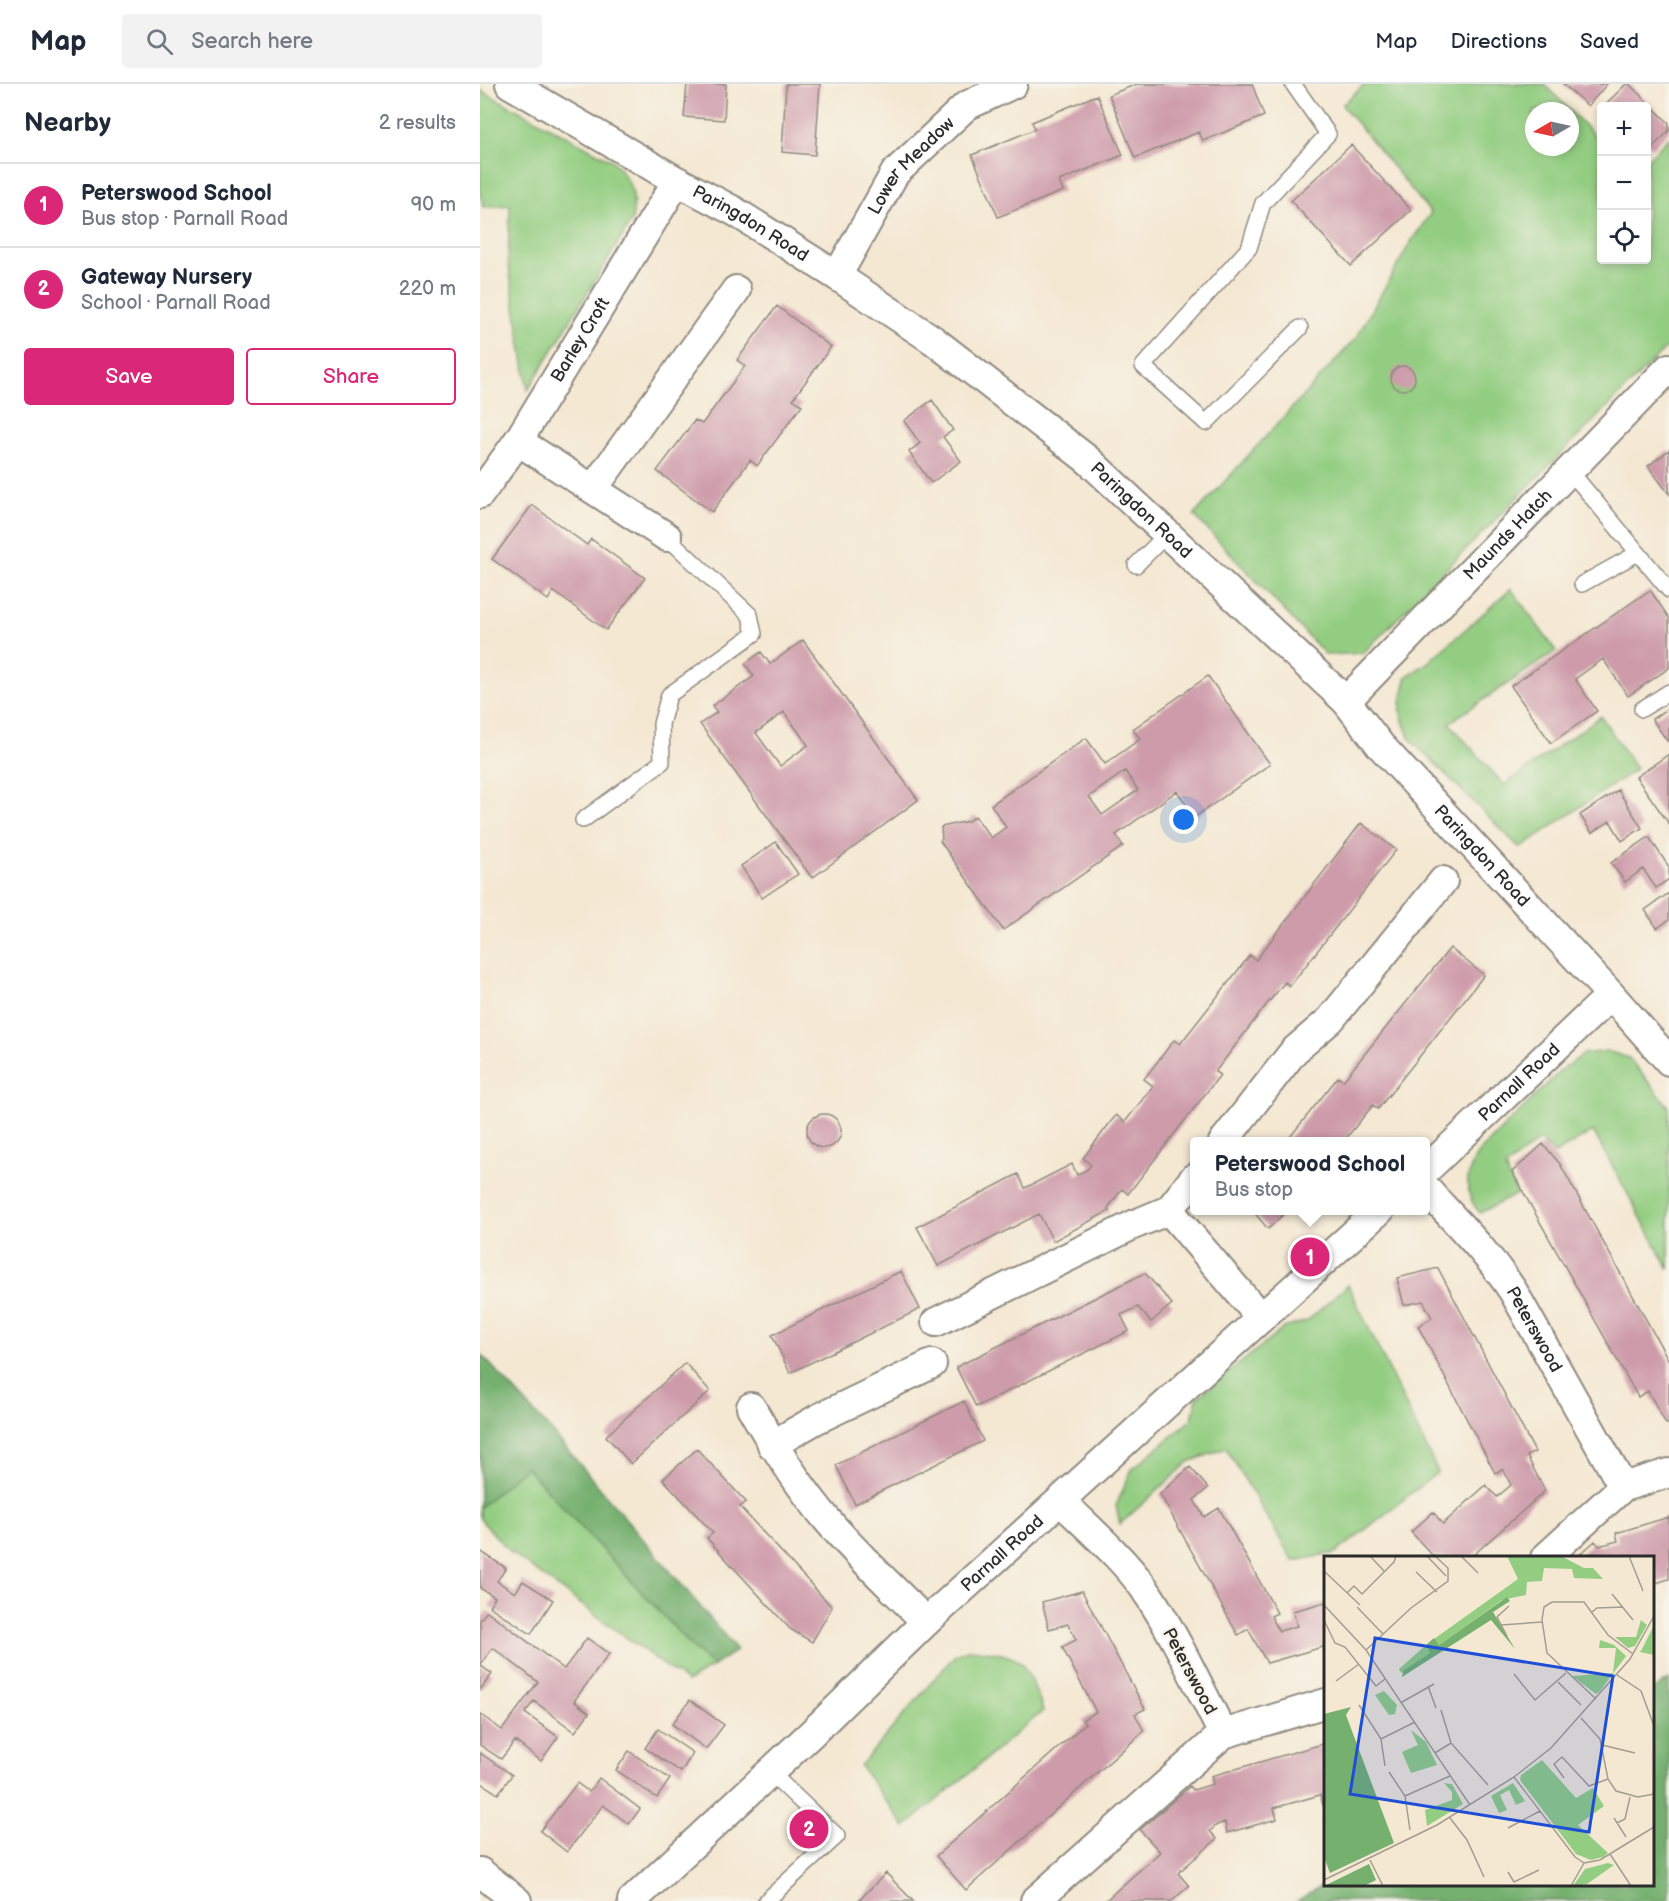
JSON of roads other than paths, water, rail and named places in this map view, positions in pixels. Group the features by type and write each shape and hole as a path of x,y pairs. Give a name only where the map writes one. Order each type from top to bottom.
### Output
{"street":[{"name":"Paringdon Road","path":"510,84 677,181 734,211 837,276 933,340 1088,460 1346,701 1380,745 1669,1061"},
{"name":"Lower Meadow","path":"837,276 895,173 966,106 1012,84"},
{"name":"Barley Croft","path":"480,494 518,441 677,181"},
{"path":"593,489 736,290"},
{"name":"Maunds Hatch","path":"1346,701 1669,368"},
{"path":"518,441 667,537"},
{"path":"1227,1137 1294,1051 1329,1020 1443,881"},
{"name":"Parnall Road","path":"1430,1165 1611,995"},
{"path":"936,1322 1133,1225 1169,1210 1190,1183"},
{"name":"Peterswood","path":"1430,1194 1475,1242 1513,1291 1623,1487"},
{"path":"1169,1210 1261,1318"},
{"name":"Parnall Road","path":"632,1901 926,1622 1374,1215"},
{"path":"772,1444 817,1419 932,1364"},
{"path":"751,1407 772,1444 804,1491 829,1522 926,1622"},
{"path":"1546,1556 1623,1487 1669,1473"},
{"name":"Peterswood","path":"1061,1501 1121,1561 1143,1587 1177,1642 1223,1734"},
{"name":"Peterswood","path":"1035,1901 1223,1734 1324,1704"},
{"path":"480,1872 517,1901"}],"lane":[{"path":"1293,84 1328,134 1263,203 1249,248 1143,366 1206,423 1300,328"},
{"path":"1570,471 1669,590"},
{"path":"1136,565 1167,534"},
{"path":"583,820 662,762 661,724 669,695 754,634 750,615 667,537"},
{"path":"1582,584 1638,553"},
{"path":"1642,709 1669,692"},
{"path":"766,1901 837,1836 770,1772"}],"place":[{"name":"Peterswood School","path":"1310,1257"},
{"name":"Gateway Nursery","path":"809,1829"}]}
